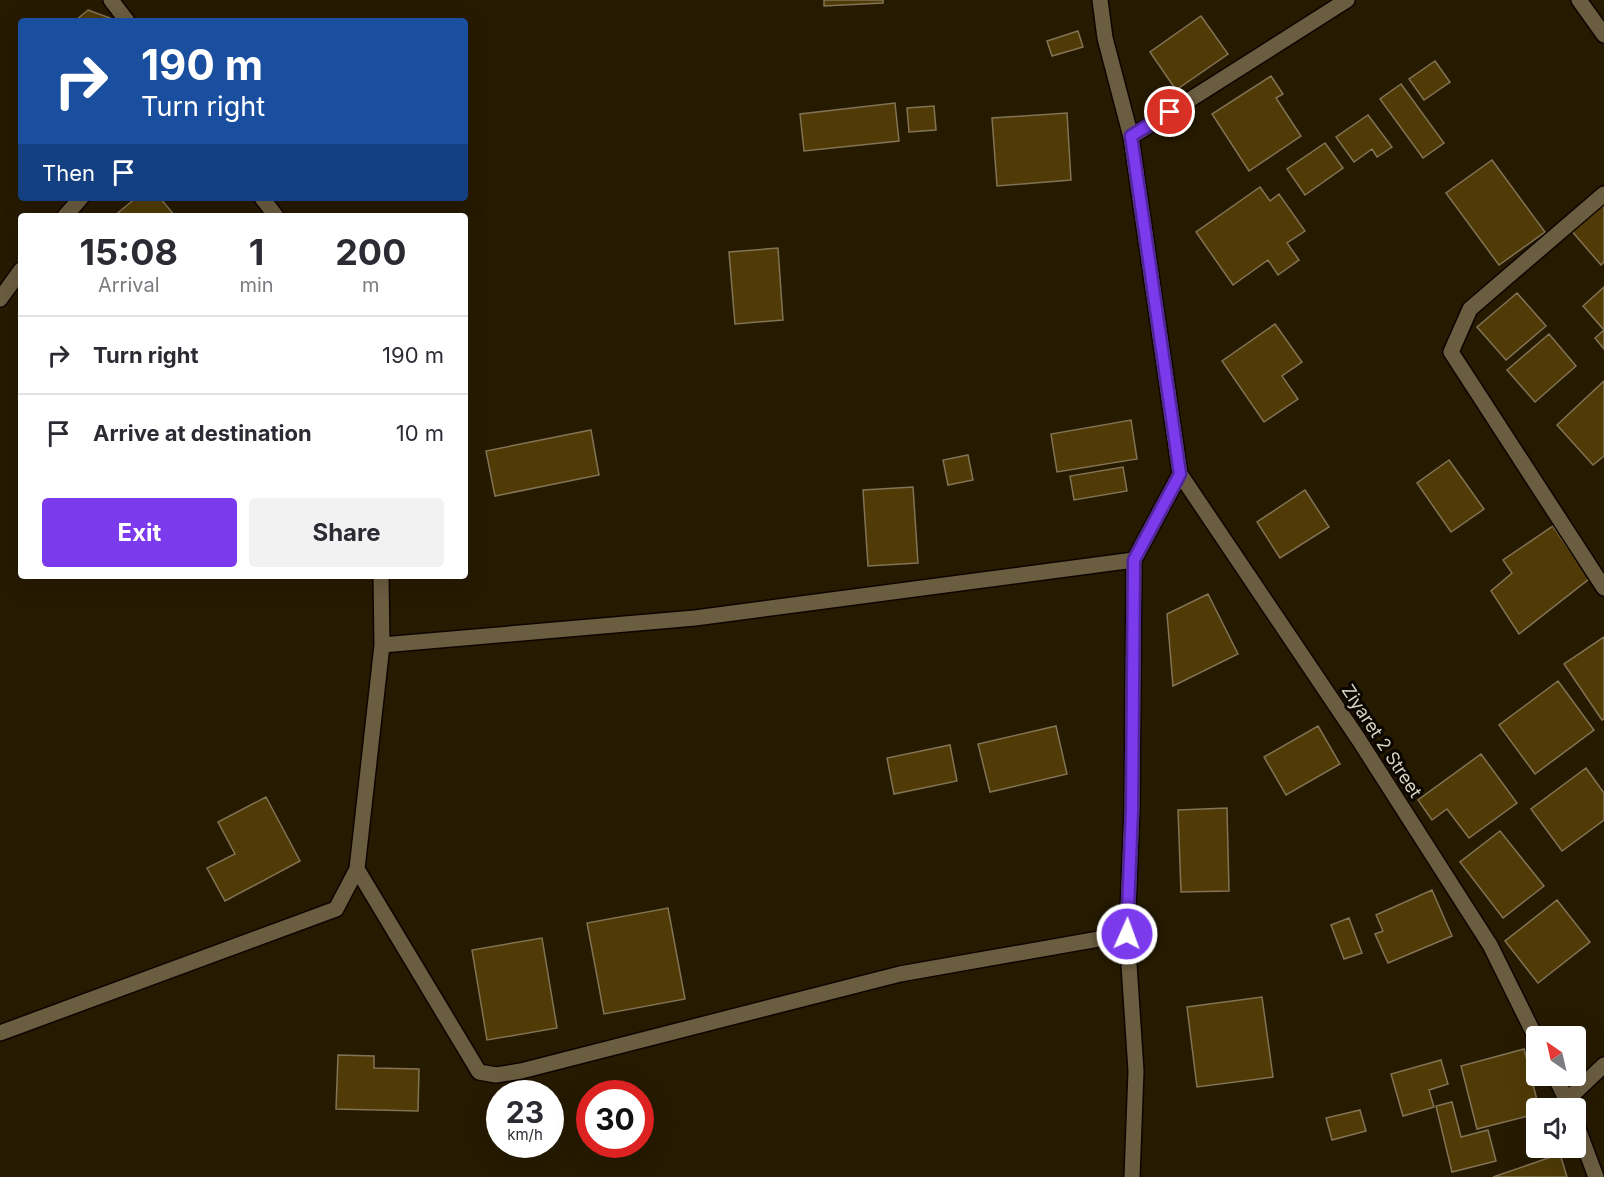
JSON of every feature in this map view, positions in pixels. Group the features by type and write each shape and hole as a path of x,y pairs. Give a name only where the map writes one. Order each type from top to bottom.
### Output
{"street":[{"path":"111,0 125,18"},
{"path":"1100,0 1105,38 1131,136 1180,474 1134,560 1132,809 1127,934 1136,1071 1132,1177"},
{"path":"1131,136 1347,0"},
{"path":"1579,0 1604,35"},
{"path":"1604,194 1470,309 1451,352 1604,588"},
{"path":"68,213 78,201"},
{"path":"264,201 274,213"},
{"path":"0,299 18,274"},
{"name":"Ziyaret 2 Street","path":"1180,474 1359,740 1490,945 1530,1026"},
{"path":"382,645 695,618 1134,560"},
{"path":"0,1033 336,909 357,870 382,645 381,579"},
{"path":"357,870 479,1072 496,1075 521,1071 900,974 1127,934"},
{"path":"1574,1098 1604,1065"},
{"path":"1586,1150 1596,1177"}],"building":[{"path":"824,0 883,0 883,3 824,6"},
{"path":"88,10 110,18 79,18"},
{"path":"1201,16 1228,54 1176,90 1150,52"},
{"path":"1078,31 1083,47 1052,56 1047,41"},
{"path":"1435,61 1450,82 1424,100 1409,79"},
{"path":"1271,76 1283,94 1276,98 1301,136 1249,171 1212,114"},
{"path":"1401,84 1444,143 1423,158 1380,99"},
{"path":"895,103 899,141 804,151 800,114"},
{"path":"934,106 936,130 909,132 907,108"},
{"path":"1067,113 1071,180 997,186 992,118"},
{"path":"1368,115 1392,147 1377,157 1372,149 1354,162 1336,137"},
{"path":"1325,143 1343,168 1305,195 1287,169"},
{"path":"1492,160 1545,232 1499,265 1446,193"},
{"path":"1260,187 1270,201 1279,194 1305,231 1287,243 1299,260 1278,275 1268,260 1233,285 1196,232"},
{"path":"1604,200 1604,262 1601,265 1570,229"},
{"path":"132,201 162,201 172,213 118,213"},
{"path":"778,248 783,320 735,324 729,252"},
{"path":"1604,287 1604,330 1583,306"},
{"path":"1517,293 1546,326 1506,360 1477,327"},
{"path":"1275,324 1302,362 1282,376 1298,399 1264,422 1222,361"},
{"path":"1604,330 1604,349 1595,338"},
{"path":"1549,334 1576,366 1535,402 1507,370"},
{"path":"1604,381 1604,456 1593,465 1557,425"},
{"path":"1131,420 1137,459 1057,472 1051,434"},
{"path":"591,430 599,475 495,496 486,451"},
{"path":"968,455 973,480 948,485 943,460"},
{"path":"1449,460 1484,509 1451,532 1417,483"},
{"path":"1123,467 1127,491 1074,500 1070,476"},
{"path":"913,487 918,563 868,566 863,490"},
{"path":"1305,490 1329,527 1280,558 1257,522"},
{"path":"1553,526 1589,579 1519,634 1491,591 1512,573 1503,560"},
{"path":"1208,594 1238,654 1173,686 1167,614"},
{"path":"1604,637 1604,719 1602,720 1564,664"},
{"path":"1558,681 1594,730 1535,774 1499,725"},
{"path":"1056,726 1067,774 990,792 978,744"},
{"path":"1318,726 1340,764 1286,795 1264,757"},
{"path":"950,745 957,781 894,794 887,758"},
{"path":"1481,754 1517,803 1469,838 1447,809 1432,820 1418,800"},
{"path":"1586,768 1604,793 1604,820 1562,851 1531,809"},
{"path":"266,797 300,861 225,901 207,868 235,854 218,822"},
{"path":"1227,808 1229,891 1181,892 1178,810"},
{"path":"1500,831 1544,886 1503,918 1460,862"},
{"path":"1432,890 1452,936 1388,963 1375,934 1383,931 1376,915"},
{"path":"1557,900 1590,942 1538,983 1505,941"},
{"path":"668,908 685,999 604,1014 587,923"},
{"path":"1349,918 1362,953 1344,959 1331,925"},
{"path":"542,938 557,1028 487,1040 472,950"},
{"path":"1262,997 1273,1077 1197,1087 1187,1007"},
{"path":"1524,1049 1526,1086 1533,1086 1536,1098 1526,1098 1526,1117 1477,1129 1461,1066"},
{"path":"338,1055 374,1056 374,1068 419,1069 418,1111 336,1109"},
{"path":"1441,1060 1448,1084 1429,1090 1434,1107 1403,1116 1391,1074"},
{"path":"1452,1102 1461,1137 1488,1130 1496,1161 1452,1172 1436,1106"},
{"path":"1360,1110 1366,1131 1332,1140 1326,1118"},
{"path":"1548,1158 1561,1158 1567,1177 1493,1177"}],"route":[{"path":"1127,934 1132,809 1134,560 1180,474 1131,136 1170,112"}]}
